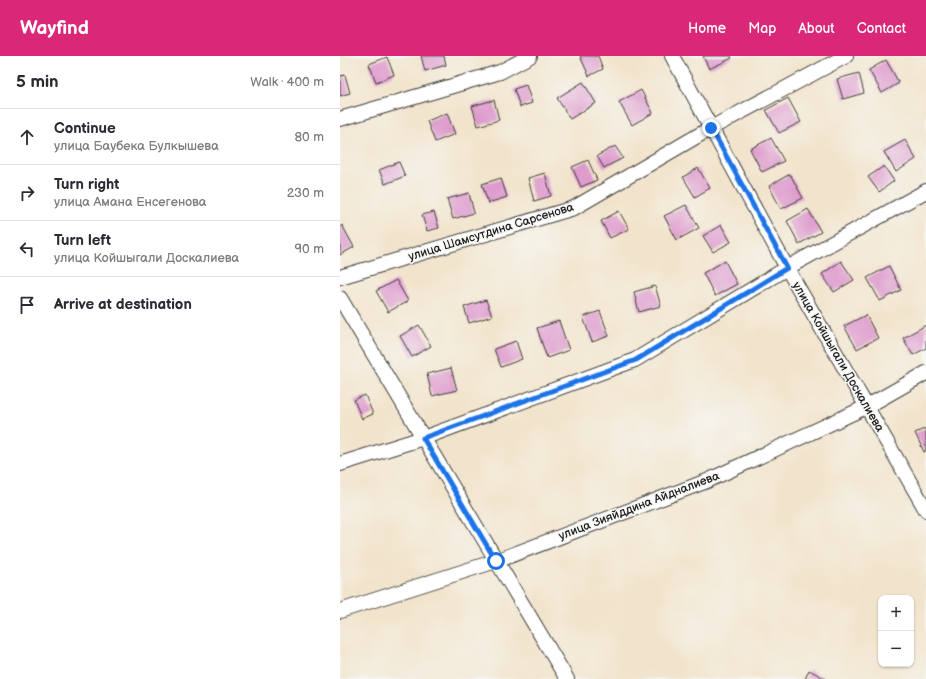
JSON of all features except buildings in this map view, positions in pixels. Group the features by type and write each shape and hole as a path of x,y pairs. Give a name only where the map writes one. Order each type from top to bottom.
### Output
{"street":[{"path":"340,119 500,72 530,56"},
{"name":"улица Койшыгали Доскалиева","path":"672,56 787,268 926,510"},
{"name":"улица Шамсутдина Сарсенова","path":"340,277 574,208 711,128 846,56"},
{"path":"340,464 423,438 636,360 787,268 926,191"},
{"path":"340,298 566,679"},
{"name":"улица Зияйддина Айдналиева","path":"340,611 496,561 708,481 866,407 926,374"}],"route":[{"path":"496,561 423,438 636,360 787,268 711,128"}]}
